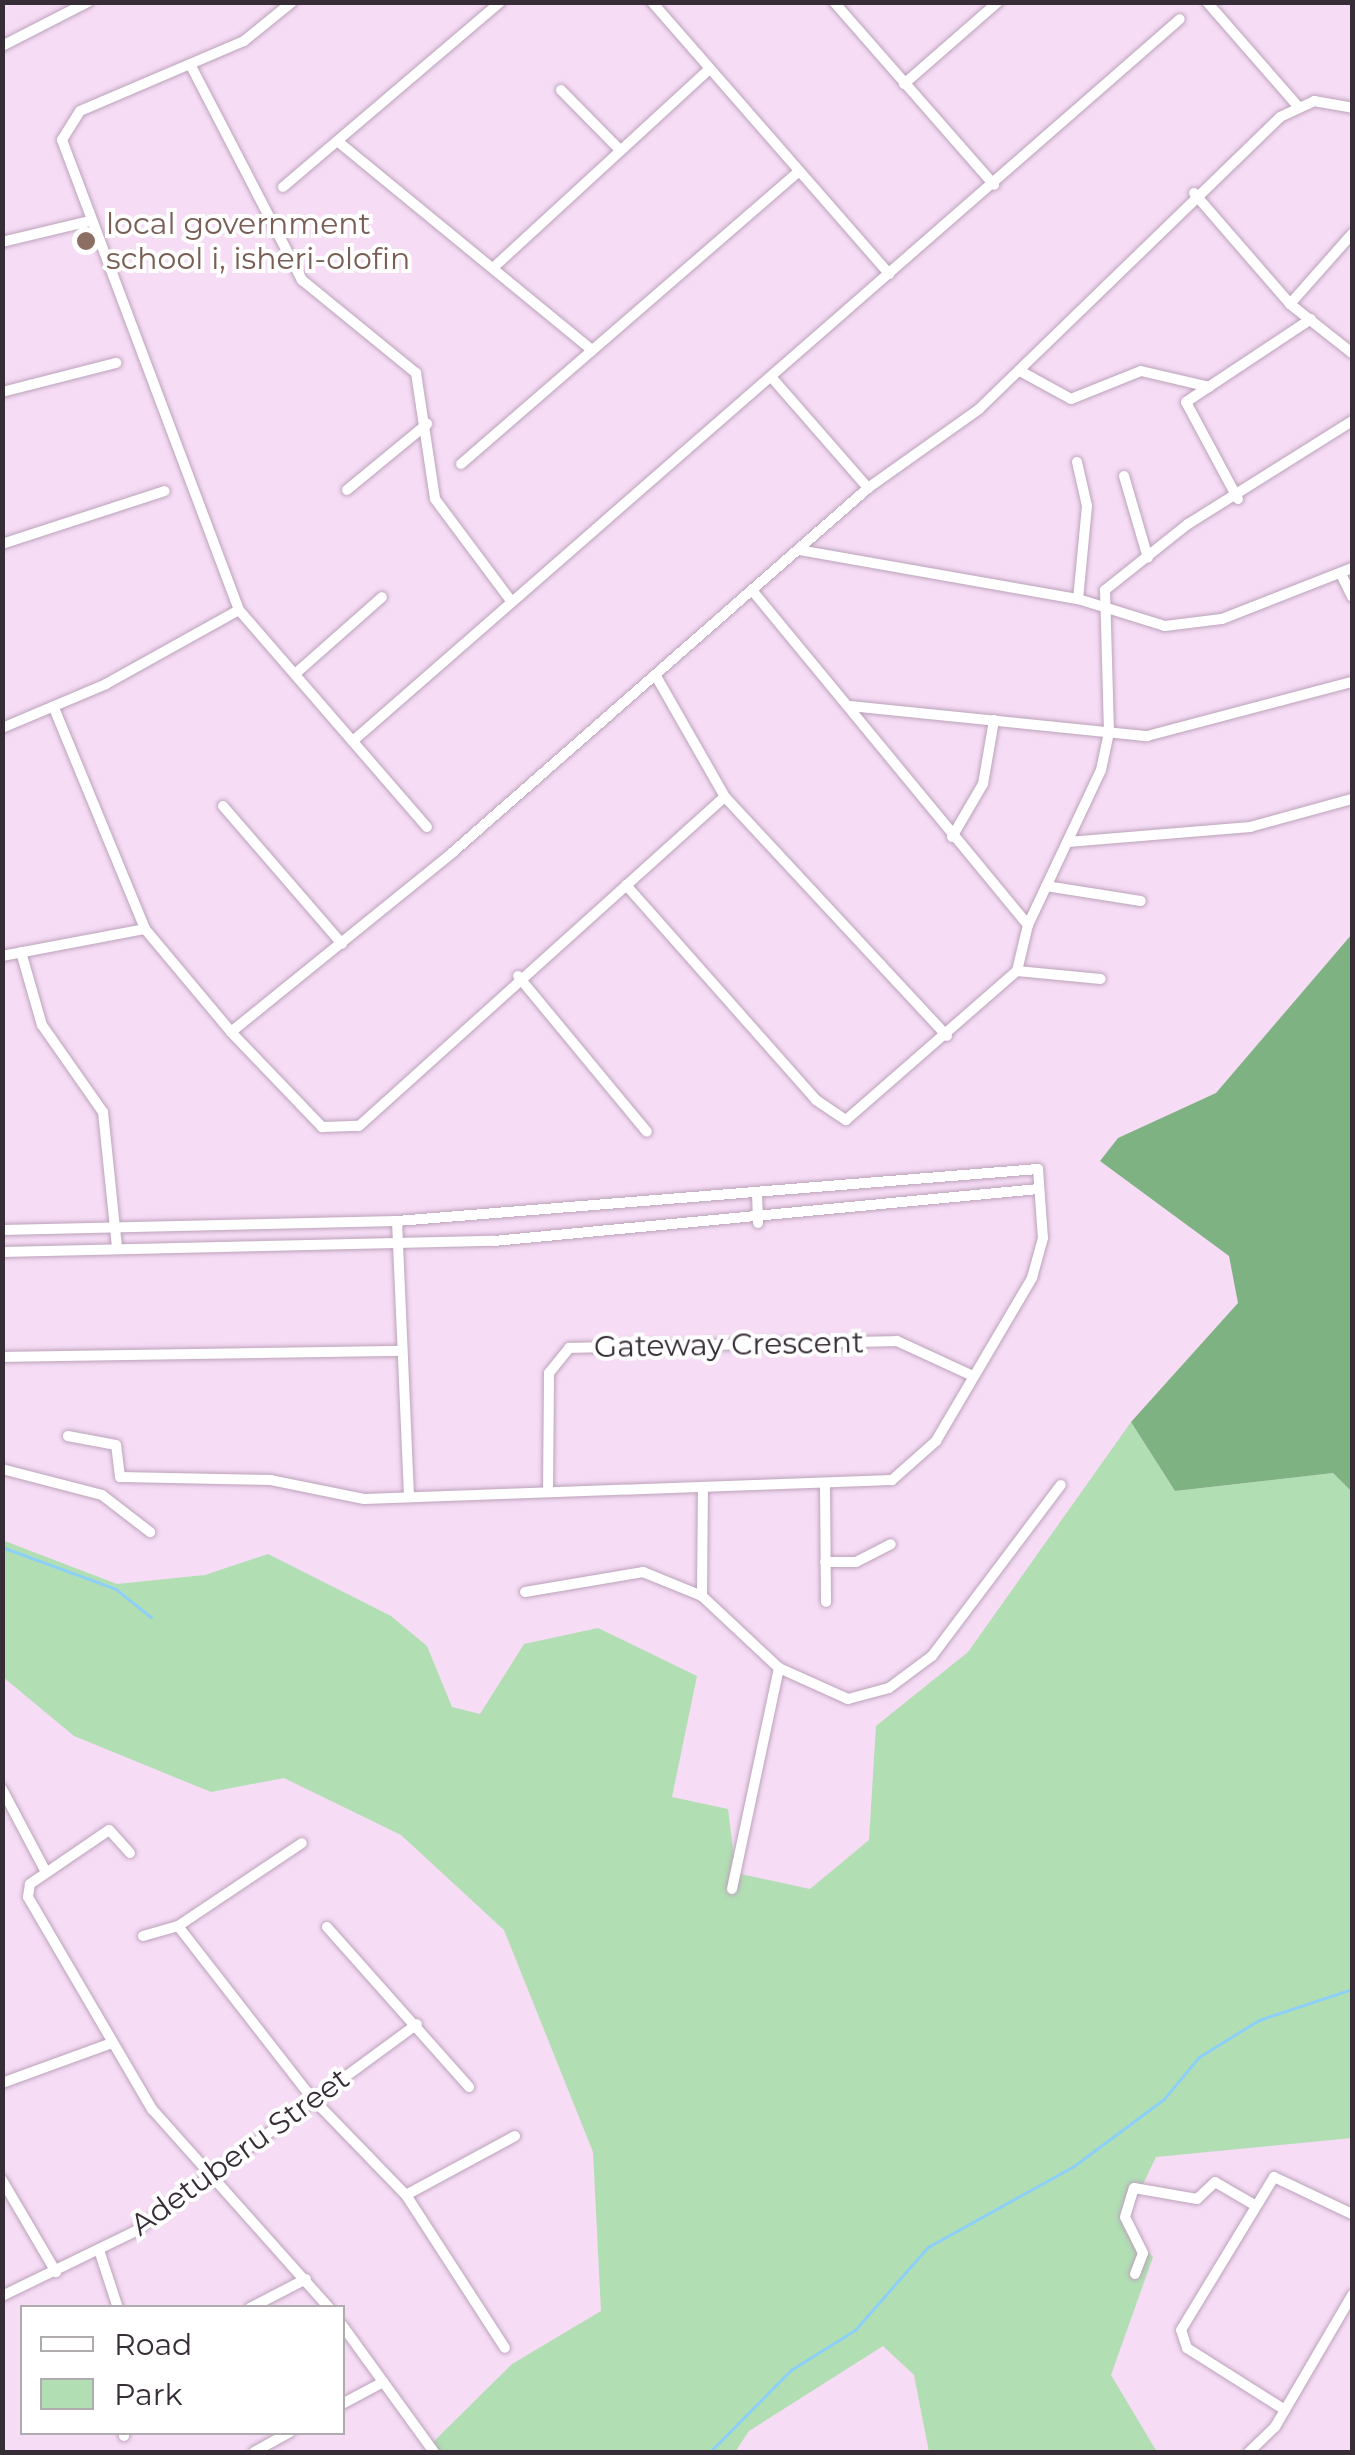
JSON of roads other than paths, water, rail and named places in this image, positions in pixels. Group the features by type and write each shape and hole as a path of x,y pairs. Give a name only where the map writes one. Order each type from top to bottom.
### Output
{"street":[{"path":"2,46 88,2"},
{"path":"292,2 191,66 67,124 62,140 239,610 427,827"},
{"path":"652,2 889,274"},
{"path":"834,2 994,184"},
{"path":"904,84 998,2"},
{"path":"1207,2 1297,104 1352,108"},
{"path":"283,187 341,144 498,3"},
{"path":"354,740 511,601 773,380 1180,19"},
{"path":"191,66 302,280 411,368 427,424 424,460 435,498 511,601"},
{"path":"493,268 708,70"},
{"path":"561,90 619,149"},
{"path":"231,1032 342,944 656,676 868,488 1020,371 1194,193 1297,104"},
{"path":"341,144 592,350"},
{"path":"462,464 798,172"},
{"path":"1194,193 1290,304 1352,353"},
{"path":"2,242 90,221"},
{"path":"1290,304 1352,234"},
{"path":"1238,499 1184,407 1311,319"},
{"path":"2,392 116,363"},
{"path":"1020,371 1071,398 1141,371 1209,387"},
{"path":"773,380 868,488"},
{"path":"626,885 835,1117 864,1112 1016,971 1028,925 1068,842 1109,732 1100,605 1113,581 1352,421"},
{"path":"347,490 427,424"},
{"path":"1077,462 1086,506 1078,599"},
{"path":"1124,476 1148,558"},
{"path":"2,544 165,491"},
{"path":"799,550 1078,599 1142,622 1189,626 1347,571 1352,597"},
{"path":"752,590 1028,925"},
{"path":"295,674 382,598"},
{"path":"2,728 54,708 239,610"},
{"path":"656,676 725,797 947,1036"},
{"path":"850,706 1109,732 1176,733 1352,682"},
{"path":"54,708 145,929 231,1032 322,1126 346,1131 725,797"},
{"path":"952,837 982,784 994,720"},
{"path":"1068,842 1250,828 1352,798"},
{"path":"223,806 342,944"},
{"path":"1046,886 1141,901"},
{"path":"2,956 145,929"},
{"path":"21,952 42,1024 103,1112 117,1247"},
{"path":"1016,971 1100,979"},
{"path":"518,976 647,1132"},
{"path":"2,1230 115,1224 397,1221 757,1193 1033,1164 1042,1254 972,1376 908,1474 824,1487 364,1500 270,1480 124,1478 116,1445 68,1436"},
{"path":"2,1252 398,1243 758,1223 1038,1189"},
{"path":"757,1193 758,1223"},
{"path":"397,1221 409,1496"},
{"name":"Gateway Crescent","path":"548,1492 548,1373 569,1348 897,1341 972,1376"},
{"path":"2,1357 402,1351"},
{"path":"2,1469 102,1495 150,1532"},
{"path":"525,1592 618,1570 702,1596 779,1668 836,1698 903,1680 969,1615 1061,1485"},
{"path":"824,1487 826,1602"},
{"path":"702,1490 702,1596"},
{"path":"826,1562 856,1562 891,1544"},
{"path":"732,1889 779,1668"},
{"path":"2,1789 46,1872"},
{"path":"130,1853 110,1830 46,1872 26,1893 109,2044 190,2160 216,2177 327,2305"},
{"path":"143,1936 178,1926 302,1843"},
{"path":"178,1926 311,2098 406,2195 505,2348"},
{"path":"328,1927 470,2087"},
{"name":"Adetuberu Street","path":"2,2296 100,2250 216,2177 311,2098 417,2024"},
{"path":"2,2083 109,2044"},
{"path":"406,2195 515,2136"},
{"path":"1285,2410 1179,2336 1251,2204 1284,2175 1352,2214"},
{"path":"2,2180 56,2272"},
{"path":"1135,2274 1144,2253 1125,2217 1134,2188 1197,2200 1214,2182 1251,2204"},
{"path":"100,2250 117,2305"},
{"path":"256,2305 306,2279"},
{"path":"1249,2452 1285,2410 1352,2296"},
{"path":"1340,2317 1352,2324"},
{"path":"345,2329 434,2452"},
{"path":"345,2402 382,2382"},
{"path":"254,2452 276,2447"}],"waterway":[{"path":"2,1547 116,1589 151,1617"},
{"path":"710,2452 791,2370 855,2330 928,2247 1074,2166 1164,2099 1199,2057 1259,2020 1352,1989"}],"place":[{"name":"local government school i, isheri-olofin","path":"86,241"}]}
